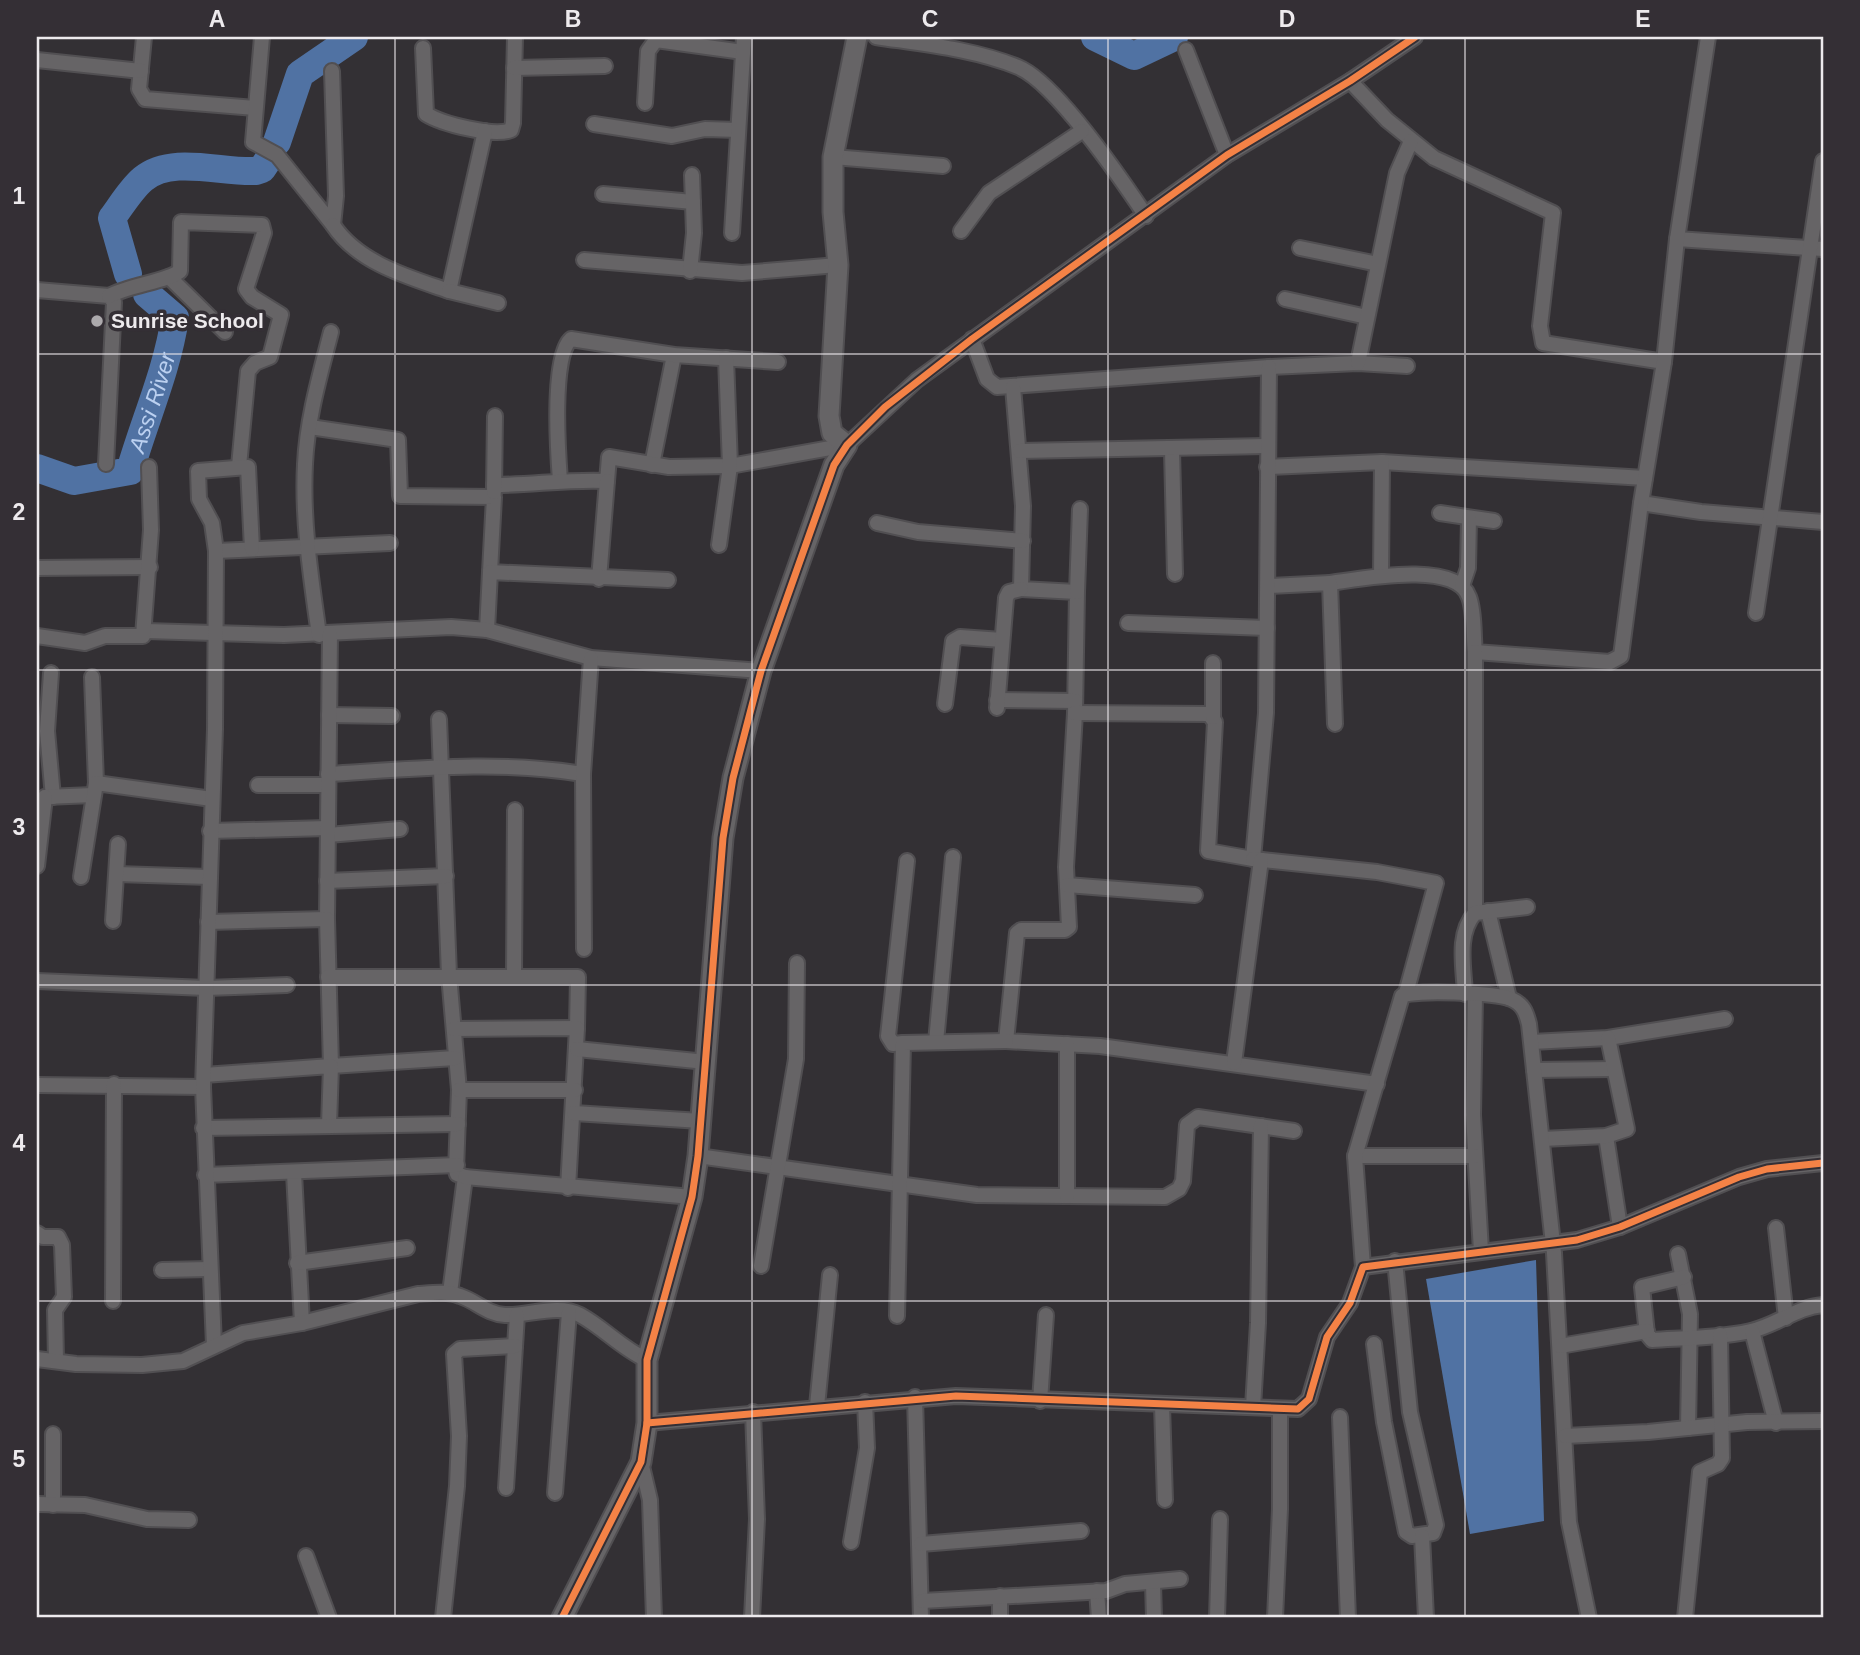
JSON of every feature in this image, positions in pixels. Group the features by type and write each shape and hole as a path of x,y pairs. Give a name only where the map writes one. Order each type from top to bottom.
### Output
{"street":[{"path":"144,37 139,89 145,99 255,108"},
{"path":"262,37 253,142 278,155 349,243 389,269 449,291 498,303"},
{"path":"423,48 426,114 485,131 511,130 515,37"},
{"path":"847,445 832,433 830,416 838,265 833,212 833,157 857,37"},
{"path":"876,37 986,57 1020,67 1043,84 1146,216"},
{"path":"562,1618 641,1462 647,1423 647,1360 692,1197 698,1156 723,838 733,778 761,671 834,465 847,445 885,407 972,339 1227,155 1415,37"},
{"path":"1475,652 1616,661 1623,648 1640,503 1664,362 1677,239 1708,37"},
{"path":"645,103 649,51 656,40 743,44 732,233"},
{"path":"1186,50 1227,155"},
{"path":"37,60 141,71"},
{"path":"514,68 605,66"},
{"path":"332,71 336,197 333,225"},
{"path":"1350,80 1412,141 1434,158 1553,213 1540,326 1543,343 1664,362"},
{"path":"594,124 672,136 705,129 738,130"},
{"path":"449,291 485,131"},
{"path":"961,231 989,193 1082,131"},
{"path":"1358,363 1397,173 1412,141"},
{"path":"833,157 943,166"},
{"path":"1756,614 1808,248 1823,161"},
{"path":"690,271 694,202 692,175"},
{"path":"603,194 694,202"},
{"path":"37,290 109,296 132,285 169,277 180,271 181,222 256,223 265,228 246,289 252,297 281,315 270,357 255,363 248,370 239,466"},
{"path":"1677,239 1823,248"},
{"path":"1300,248 1378,264"},
{"path":"584,260 690,271 742,273 838,265"},
{"path":"169,277 225,332"},
{"path":"106,464 115,310 109,296"},
{"path":"1286,299 1367,317"},
{"path":"330,1125 327,919 329,715 324,634 307,546 305,463 310,427 331,332"},
{"path":"560,481 558,392 567,341 576,339 674,355 778,362"},
{"path":"972,339 987,379 997,387 1269,367 1358,363 1407,366"},
{"path":"652,465 674,355"},
{"path":"719,545 730,466 726,358"},
{"path":"1234,1063 1257,860 1266,713 1266,446 1269,367"},
{"path":"1013,387 1020,452 1023,541 1021,589"},
{"path":"487,630 495,416"},
{"path":"310,427 398,440 400,496 494,491 549,485 560,481 607,481"},
{"path":"599,579 609,457 652,465 730,466 847,445"},
{"path":"1020,452 1266,446"},
{"path":"1172,450 1175,574"},
{"path":"1267,467 1382,461 1645,478"},
{"path":"1381,576 1382,461"},
{"path":"214,1345 203,1081 217,632 216,551 215,530 199,499 197,475 201,470 239,466 248,467 250,470 252,549"},
{"path":"37,636 92,643 105,636 140,638 146,631 150,567 149,467"},
{"path":"1640,503 1769,519 1823,522"},
{"path":"1006,1041 1017,933 1021,930 1065,930 1069,921 1067,885 1080,509"},
{"path":"1440,513 1493,521"},
{"path":"1462,586 1468,568 1469,518"},
{"path":"877,523 918,532 1023,541"},
{"path":"216,551 390,543"},
{"path":"37,568 150,567"},
{"path":"490,572 668,580"},
{"path":"1268,586 1330,583 1381,576 1433,575 1462,586 1469,597 1475,652 1482,912 1509,998"},
{"path":"1330,583 1335,724"},
{"path":"1076,592 1021,589 1009,592 1006,598 997,704 1209,714 1213,717"},
{"path":"1128,623 1267,628"},
{"path":"146,631 324,634 451,627 487,630 591,658 761,671"},
{"path":"945,704 953,640 960,637 1002,640"},
{"path":"584,949 583,774 591,658"},
{"path":"647,1423 915,1397 956,1396 1280,1409 1298,1409 1309,1399 1327,1337 1350,1303 1363,1267 1355,1156 1399,1003 1406,993 1436,883 1377,873 1257,860 1208,851 1215,722 1213,663"},
{"path":"37,866 45,797 51,673"},
{"path":"81,877 94,789 92,677"},
{"path":"329,715 392,716"},
{"path":"439,719 449,975 459,1090 461,1171 450,1293"},
{"path":"258,785 441,768 522,767 583,774"},
{"path":"45,797 94,789 212,799"},
{"path":"514,976 515,810"},
{"path":"210,831 328,832 400,829"},
{"path":"113,921 118,844"},
{"path":"936,1042 953,857"},
{"path":"906,861 888,1036 893,1044 1006,1041 1067,1044 1234,1063 1377,1084"},
{"path":"117,874 209,877"},
{"path":"327,881 446,876"},
{"path":"1067,885 1195,895"},
{"path":"1481,1251 1474,1156 1470,994 1464,928 1482,912 1527,907"},
{"path":"208,922 327,919"},
{"path":"761,1266 775,1167 796,1059 797,963"},
{"path":"328,977 578,977 574,1113 568,1188"},
{"path":"37,981 206,988 287,985"},
{"path":"1406,993 1470,994 1509,998 1521,1005 1526,1012 1553,1242 1569,1522 1589,1618"},
{"path":"1531,1042 1608,1038 1725,1019"},
{"path":"454,1029 577,1028"},
{"path":"1542,1139 1606,1136 1627,1129 1608,1038"},
{"path":"897,1316 903,1044"},
{"path":"1067,1044 1067,1196"},
{"path":"577,1049 706,1062"},
{"path":"37,1085 203,1081 331,1066 455,1058"},
{"path":"1534,1070 1614,1069"},
{"path":"113,1301 114,1084"},
{"path":"459,1090 575,1090"},
{"path":"574,1113 701,1121"},
{"path":"698,1156 977,1195 1173,1194 1183,1181 1187,1125 1191,1120 1198,1117 1294,1131"},
{"path":"203,1128 458,1124"},
{"path":"1253,1407 1258,1323 1261,1126"},
{"path":"1606,1136 1620,1227"},
{"path":"1355,1156 1474,1156"},
{"path":"1363,1267 1577,1240 1620,1227 1739,1177 1767,1169 1823,1163"},
{"path":"205,1175 461,1171 568,1188 692,1197"},
{"path":"294,1173 302,1323"},
{"path":"1776,1228 1786,1318"},
{"path":"37,1233 43,1237 58,1237 62,1245 64,1297 55,1310 56,1361"},
{"path":"297,1263 407,1248"},
{"path":"1678,1254 1690,1314 1688,1428"},
{"path":"1374,1344 1384,1422 1406,1532 1412,1536 1433,1533 1436,1525 1410,1412 1395,1261"},
{"path":"162,1270 210,1269"},
{"path":"817,1406 830,1275"},
{"path":"1684,1277 1642,1287 1647,1331 1652,1340 1752,1331 1801,1309 1823,1305"},
{"path":"37,1359 142,1365 183,1361 243,1333 302,1323 418,1294 450,1293 491,1313 517,1315 569,1311 579,1314 625,1350 647,1360"},
{"path":"555,1493 569,1311"},
{"path":"506,1488 517,1315"},
{"path":"1040,1401 1046,1315"},
{"path":"1560,1346 1647,1331"},
{"path":"1752,1331 1776,1423"},
{"path":"1685,1618 1699,1478 1703,1469 1721,1462 1723,1424 1720,1335"},
{"path":"443,1618 458,1461 454,1354 460,1349 515,1346"},
{"path":"915,1397 921,1618"},
{"path":"851,1542 867,1440 864,1402"},
{"path":"1162,1405 1165,1500"},
{"path":"1275,1618 1280,1509 1280,1409"},
{"path":"752,1618 757,1519 753,1412"},
{"path":"1340,1417 1348,1618"},
{"path":"1565,1436 1723,1424 1823,1421"},
{"path":"53,1434 54,1504"},
{"path":"641,1462 650,1500 654,1618"},
{"path":"37,1504 106,1508 147,1519 189,1520"},
{"path":"1217,1618 1220,1519"},
{"path":"920,1544 1081,1531"},
{"path":"1422,1536 1426,1618"},
{"path":"306,1556 329,1618"},
{"path":"922,1601 1111,1590 1125,1584 1180,1579"},
{"path":"1153,1583 1154,1618"},
{"path":"1097,1591 1098,1618"},
{"path":"1000,1596 1000,1618"}],"water":[{"path":"1536,1260 1544,1521 1470,1534 1426,1279"}],"waterway":[{"name":"Assi River","path":"277,142 300,74 354,37"},
{"name":"Assi River","path":"1095,37 1134,56 1174,37"},
{"name":"Assi River","path":"128,274 112,218 143,179 155,172 182,166 256,171 262,169 268,160"},
{"name":"Assi River","path":"37,468 74,481 130,471 161,376 175,318 147,294"}],"cycle path":[{"path":"562,1618 641,1462 647,1423 647,1360 692,1197 698,1156 723,838 733,778 761,671 834,465 847,445 885,407 972,339 1227,155 1350,81 1415,37"},
{"path":"647,1423 956,1396 1298,1409 1309,1399 1327,1337 1350,1303 1363,1267 1577,1240 1620,1227 1739,1177 1767,1169 1823,1163"}],"place":[{"name":"Sunrise School","path":"97,321"}]}
